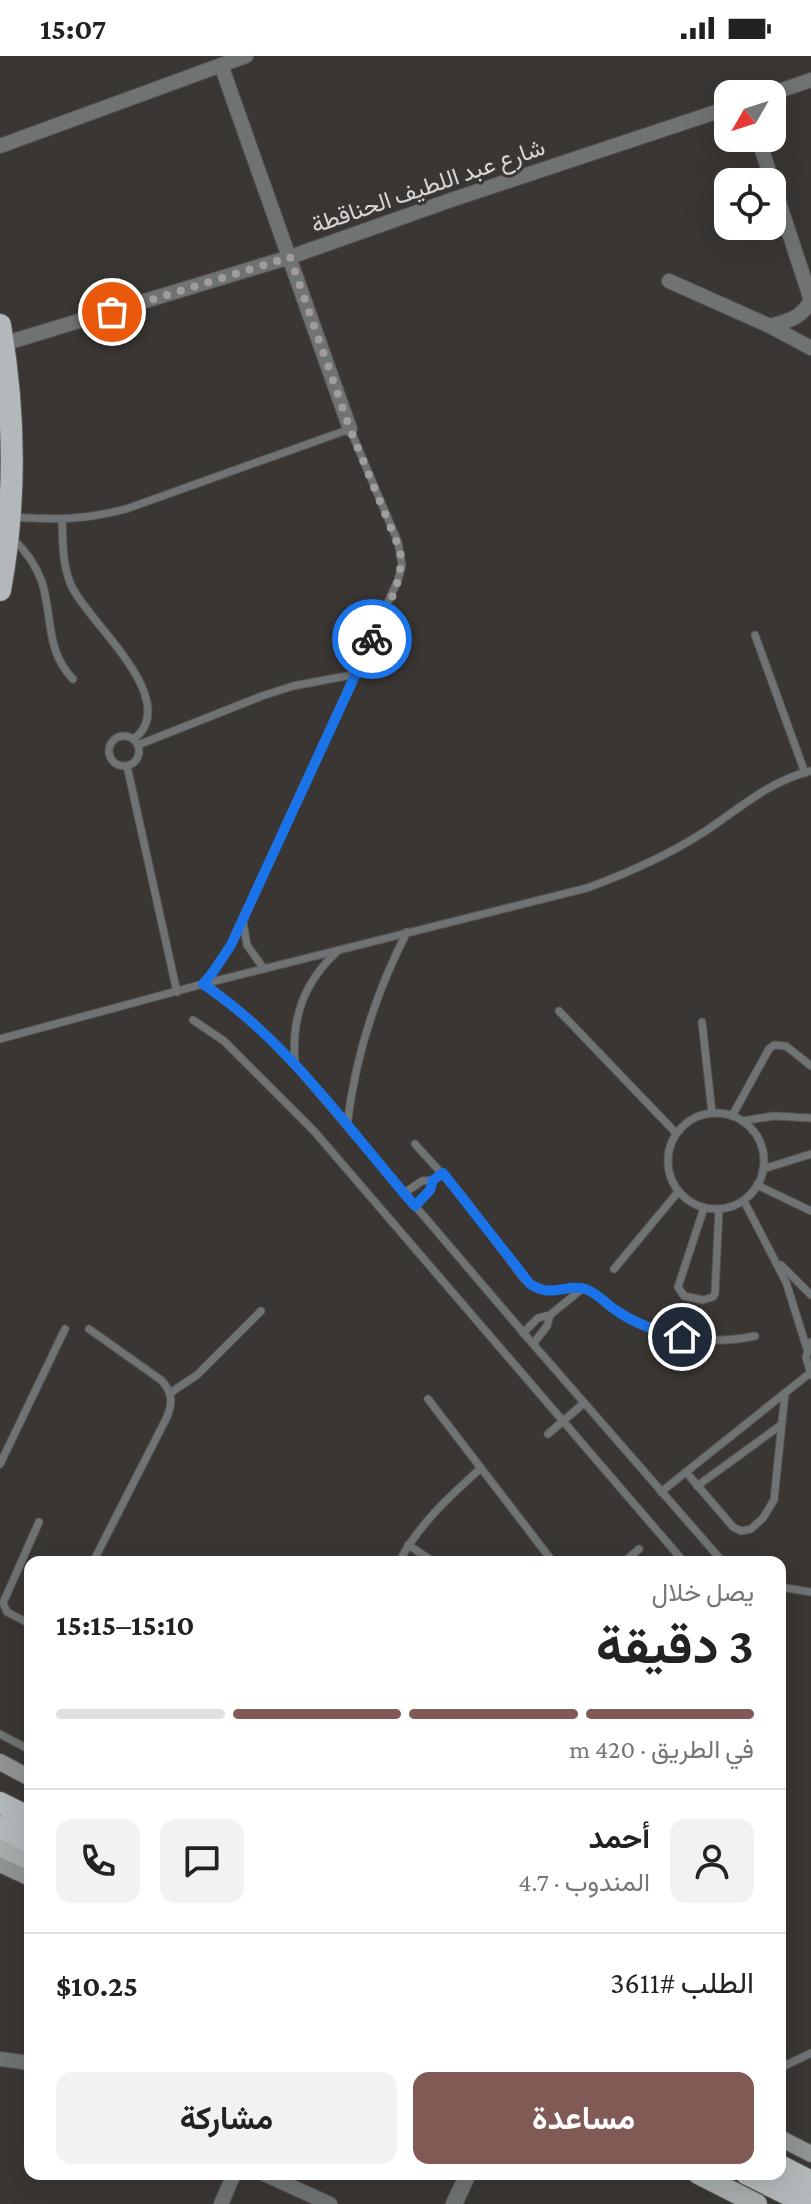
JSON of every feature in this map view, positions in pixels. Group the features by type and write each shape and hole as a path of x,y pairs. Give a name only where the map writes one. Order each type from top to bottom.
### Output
{"highway":[{"path":"0,590 10,526 9,392 2,335"},
{"path":"0,1803 24,1815"},
{"path":"0,1827 24,1839"},
{"path":"786,2169 811,2182"},
{"path":"759,2180 808,2204"}],"main road":[{"path":"0,1762 24,1775"},
{"path":"0,1846 24,1857"},
{"path":"0,1864 24,1875"},
{"path":"786,2141 811,2154"},
{"path":"710,2180 757,2204"}],"street":[{"path":"0,146 246,56"},
{"path":"221,65 350,429"},
{"path":"786,89 811,80"},
{"name":"شارع عبد اللطيف الحناقطة","path":"2,335 290,257 714,113"},
{"path":"763,152 811,300 797,317 770,326"},
{"path":"669,281 770,326 811,348"},
{"path":"0,2059 24,2062"},
{"path":"221,2204 231,2180"},
{"path":"277,2180 330,2204"},
{"path":"454,2204 465,2180"}],"lane":[{"path":"73,679 61,665 54,648 39,576 10,526 105,515 350,429 398,542 402,565 357,674 223,959 203,984"},
{"path":"62,520 65,562 72,586 79,600 130,663 145,697 147,723 136,742 138,758 127,766"},
{"path":"0,1039 203,984 557,897 616,877 675,849 766,788 808,772 755,635"},
{"path":"127,766 114,762 109,750 111,744 122,736 136,742 293,686 357,674"},
{"path":"127,766 177,992"},
{"path":"243,916 247,945 264,969"},
{"path":"347,1126 355,1073 370,1017 407,932"},
{"path":"295,1065 294,1028 302,1001 315,976 341,949"},
{"path":"203,984 253,1022 295,1065 718,1556"},
{"path":"559,1011 676,1133"},
{"path":"193,1020 224,1041 314,1131 679,1556"},
{"path":"702,1022 712,1113"},
{"path":"732,1116 774,1045 786,1046 811,1066"},
{"path":"712,1113 732,1116 741,1121 755,1134 762,1150 763,1169 757,1185 744,1201 728,1208 694,1205 678,1192 669,1173 668,1152 676,1133 692,1120 712,1113"},
{"path":"741,1121 774,1116 811,1118"},
{"path":"415,1144 443,1173 530,1284 544,1291 583,1288 631,1320 682,1337 717,1341 755,1336"},
{"path":"763,1169 811,1154"},
{"path":"404,1193 422,1181 433,1180 443,1173"},
{"path":"415,1206 430,1190 433,1180"},
{"path":"757,1185 811,1211"},
{"path":"614,1269 678,1192"},
{"path":"661,1492 810,1374 806,1357 809,1345 794,1304 776,1261 744,1201"},
{"path":"704,1208 678,1287 684,1296 703,1300 708,1300 715,1293 719,1209"},
{"path":"776,1261 811,1295"},
{"path":"523,1333 538,1318 550,1315 583,1288"},
{"path":"170,1393 197,1375 261,1311"},
{"path":"533,1344 547,1326 550,1315"},
{"path":"0,1464 65,1329"},
{"path":"89,1329 161,1380 170,1393 171,1401 168,1413 96,1556"},
{"path":"686,1472 733,1527 741,1531 751,1529 763,1518 774,1500 785,1393"},
{"path":"428,1399 548,1556"},
{"path":"548,1434 584,1403"},
{"path":"697,1486 781,1425"},
{"path":"402,1556 438,1507 481,1468"},
{"path":"24,1621 7,1612 3,1603 39,1522"},
{"path":"408,1545 425,1556"},
{"path":"631,1556 639,1549"},
{"path":"786,1588 811,1592"},
{"path":"0,1734 24,1747"},
{"path":"786,2065 811,2053"}],"way so far":[{"path":"112,312 290,257 350,429 400,550 402,565 398,580 372,639"}],"route":[{"path":"372,639 231,945 203,984 275,1043 415,1206 430,1190 433,1180 443,1173 519,1273 536,1289 562,1291 583,1288 631,1320 682,1337"}]}
